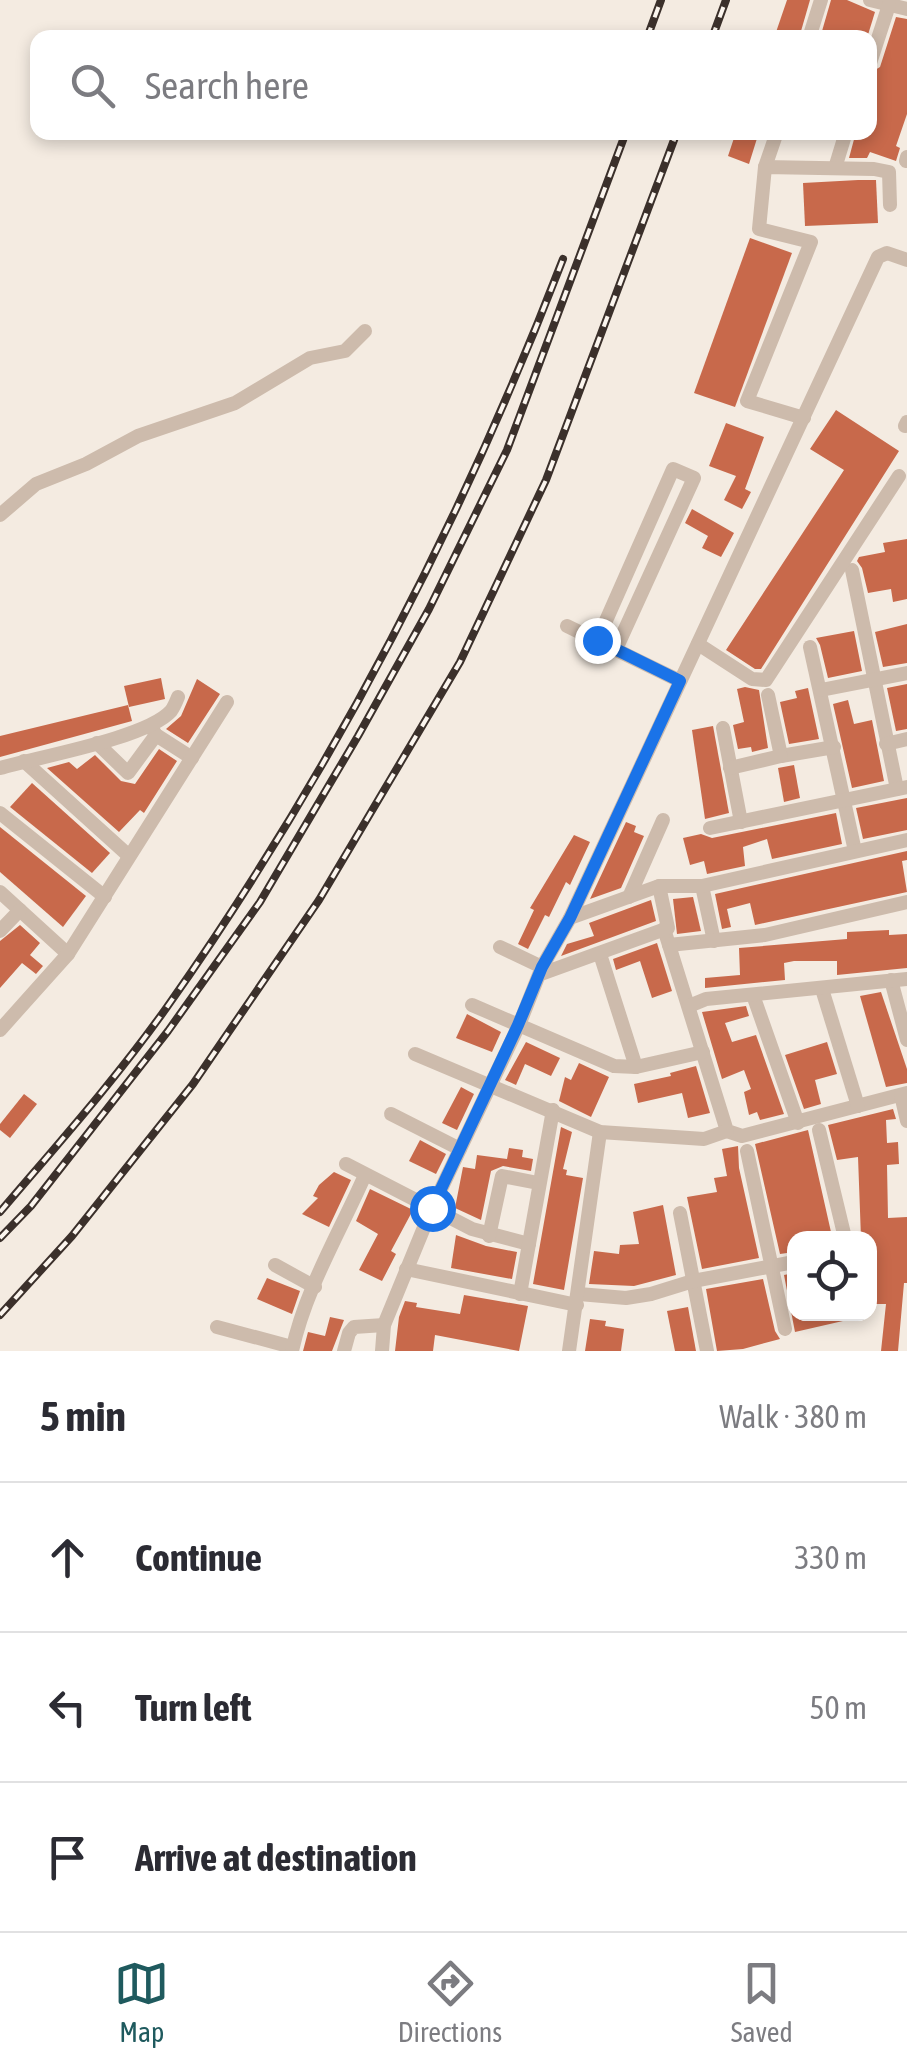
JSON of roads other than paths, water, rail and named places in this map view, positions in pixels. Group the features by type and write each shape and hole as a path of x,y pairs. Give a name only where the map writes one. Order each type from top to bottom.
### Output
{"street":[{"path":"812,30 821,0"},
{"path":"870,0 907,9"},
{"path":"877,42 890,4"},
{"path":"774,140 765,167 760,229 811,242 747,400 804,418"},
{"path":"834,168 843,140"},
{"path":"765,167 888,172 890,205"},
{"path":"382,1351 384,1324 432,1208 878,257 887,252 907,260"},
{"path":"0,515 36,484 86,464 138,436 234,403 310,358 345,351 366,331"},
{"path":"597,640 672,469 694,478 616,648"},
{"path":"698,644 752,679 766,680 900,476"},
{"path":"710,828 902,788 886,744 852,570"},
{"path":"567,626 680,681"},
{"path":"810,647 856,851"},
{"path":"821,690 907,673"},
{"path":"768,694 781,756"},
{"path":"96,743 128,772 178,697"},
{"path":"0,1030 68,954 227,702"},
{"path":"723,728 740,822"},
{"path":"0,768 154,730 192,758"},
{"path":"886,744 907,739"},
{"path":"730,768 834,747"},
{"path":"24,761 129,856"},
{"path":"0,813 105,897"},
{"path":"629,897 663,820"},
{"path":"570,918 659,886 702,886 907,840"},
{"path":"500,947 541,971 668,928 659,886"},
{"path":"702,886 714,941"},
{"path":"0,892 68,954"},
{"path":"668,945 765,936 907,902"},
{"path":"0,931 20,910"},
{"path":"664,929 727,1132"},
{"path":"600,954 636,1067"},
{"path":"890,980 907,1040"},
{"path":"689,1006 706,999 907,980"},
{"path":"822,989 858,1106"},
{"path":"754,994 798,1123"},
{"path":"472,1005 614,1066 636,1067 702,1052"},
{"path":"415,1054 600,1132 704,1139 727,1132 742,1136 904,1094 907,1122"},
{"path":"520,1294 553,1110"},
{"path":"391,1114 460,1149"},
{"path":"819,1130 842,1231"},
{"path":"569,1351 600,1132"},
{"path":"746,1150 785,1330"},
{"path":"346,1164 489,1236 530,1244"},
{"path":"217,1327 292,1349 315,1286 365,1175"},
{"path":"489,1236 502,1176 538,1182"},
{"path":"680,1213 708,1351"},
{"path":"406,1269 520,1294 578,1300 651,1294 693,1281 787,1263"},
{"path":"274,1265 315,1286"},
{"path":"344,1351 354,1327 384,1324"}],"railway":[{"path":"650,30 661,0"},
{"path":"715,30 726,0"},
{"path":"0,1238 31,1206 168,1031 260,902 358,736 429,609 507,450 623,140"},
{"path":"0,1315 72,1236 193,1084 319,900 460,662 546,480 674,140"},
{"path":"0,1212 148,1034 284,829 436,551 563,259"}]}
